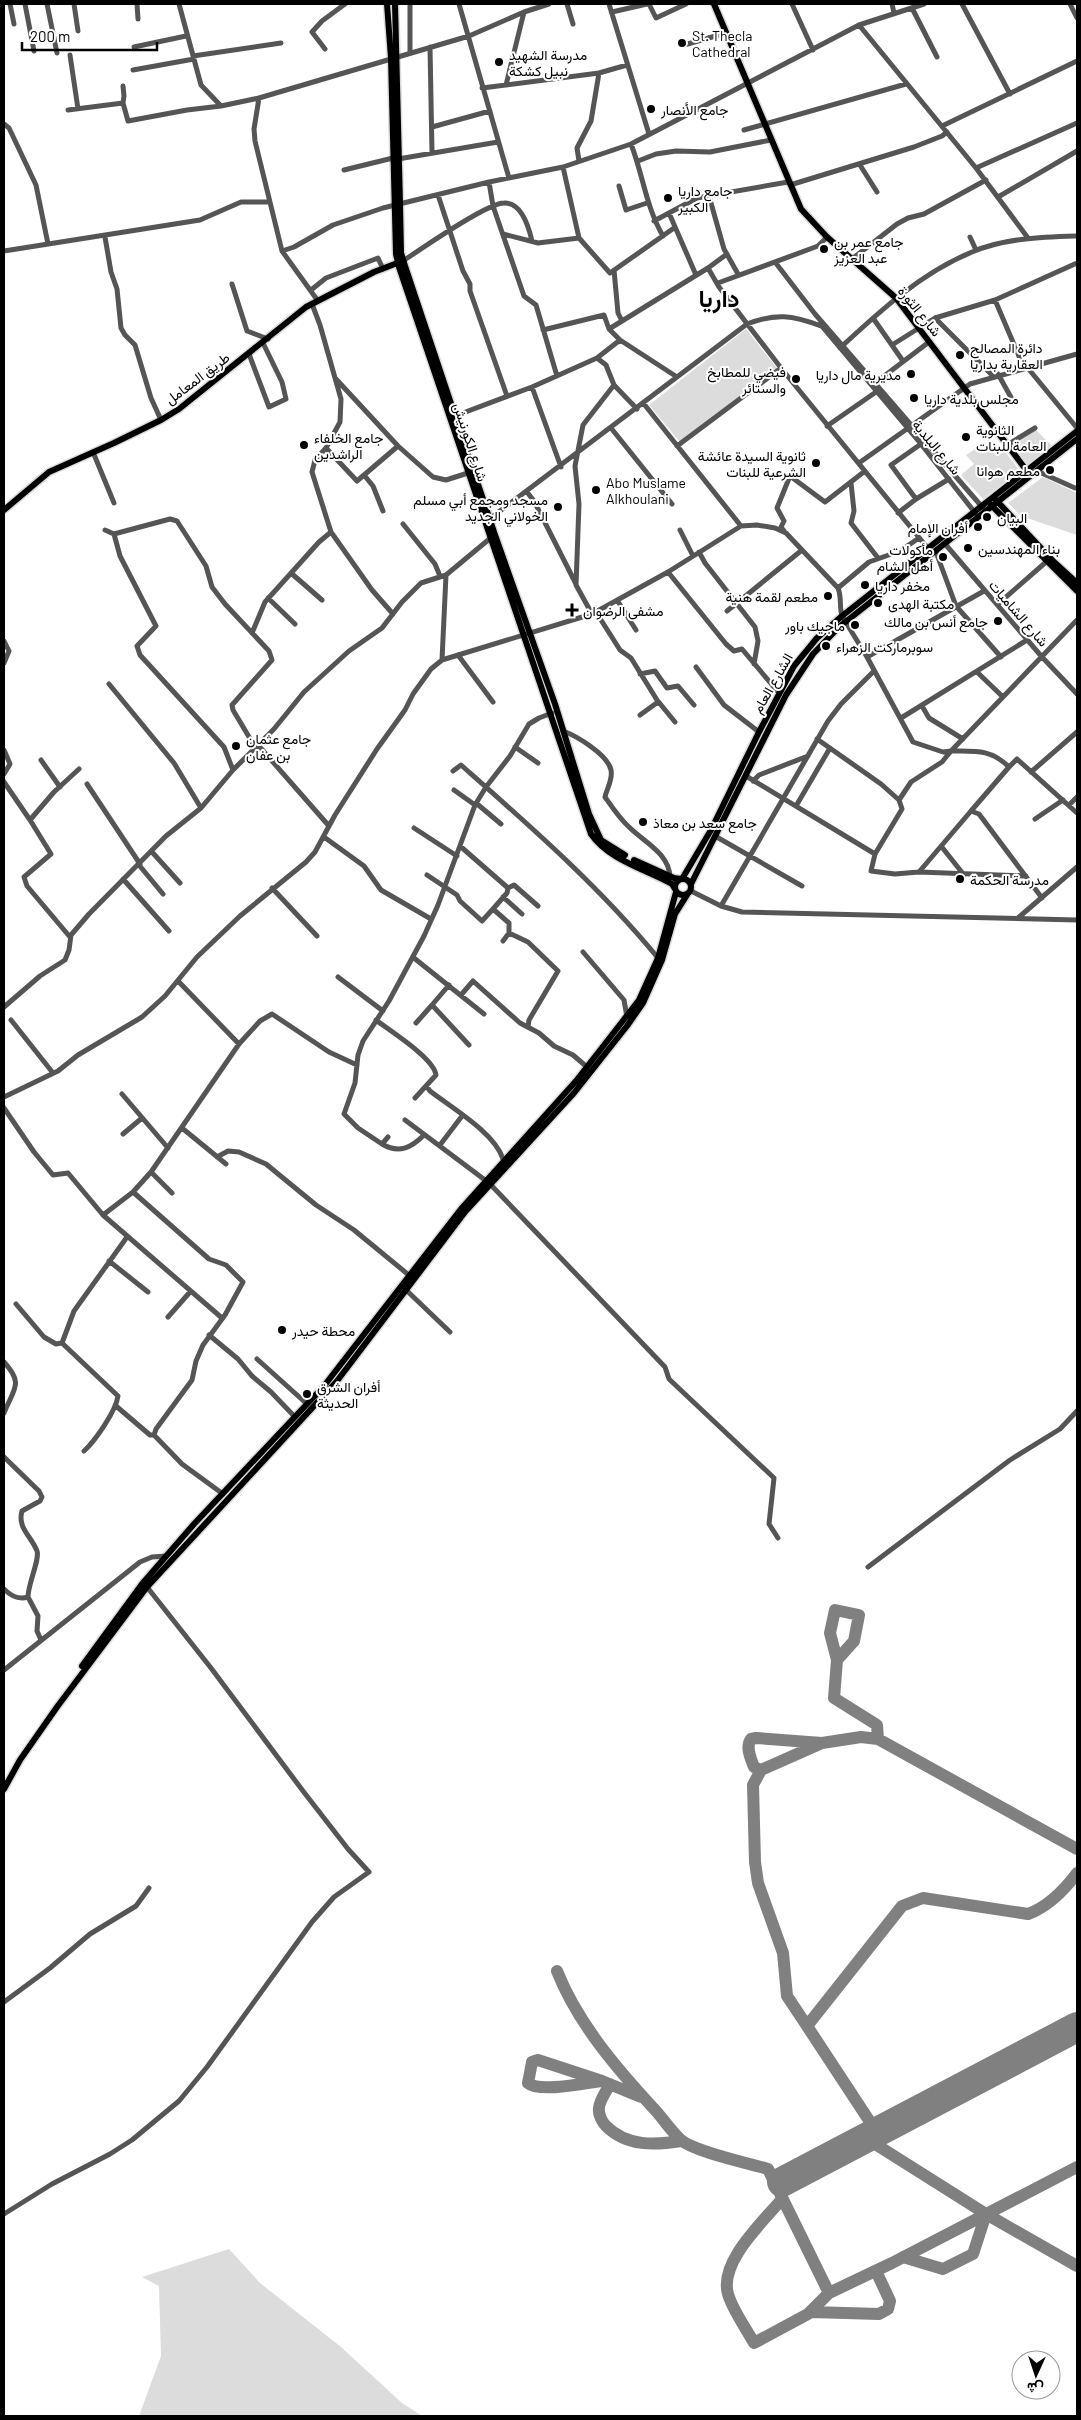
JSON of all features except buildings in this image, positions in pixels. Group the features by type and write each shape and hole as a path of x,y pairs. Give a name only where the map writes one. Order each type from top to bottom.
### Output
{"main road":[{"name":"شارع الكورنيش","path":"387,4 393,57"},
{"name":"شارع الكورنيش","path":"395,4 393,57 400,262 468,473 493,536 588,824 597,841 613,854 672,884 675,891"},
{"name":"شارع الثورة","path":"714,4 801,208 827,238 896,298 1029,474"},
{"name":"شارع الكورنيش","path":"400,262 455,416 487,521"},
{"name":"طريق المعامل","path":"4,510 49,472 161,420 179,409 315,302 400,262"},
{"name":"الشارع العام","path":"691,884 759,732 800,657 822,634 933,552 1029,474 1077,430"},
{"name":"الشارع العام","path":"1029,474 1037,471 1077,439"},
{"path":"993,502 1046,562 1077,591"},
{"path":"993,502 1077,583"},
{"name":"الشارع العام","path":"933,552 946,545 977,515"},
{"name":"الشارع العام","path":"682,879 714,833 746,776 786,695 821,645 844,619"},
{"name":"شارع الكورنيش","path":"526,633 563,731 589,814 601,840 614,850 670,877 682,879"},
{"path":"4,1789 38,1734 168,1558 342,1369 450,1231 487,1182 503,1159 520,1146 580,1086 625,1022 639,1000 658,958 676,883 682,879 691,884 689,893 675,914 662,960 643,1003 625,1022 520,1146 487,1182 446,1226 410,1276 404,1288"},
{"path":"675,891 683,896 689,893"},
{"path":"4,1780 35,1731 103,1636 223,1494 254,1466 307,1404 326,1388"}],"street":[{"path":"10,4 14,24"},
{"path":"25,4 34,51"},
{"path":"47,4 58,53"},
{"path":"74,4 78,31"},
{"path":"137,4 138,19"},
{"path":"179,4 186,36 201,85 221,106"},
{"path":"325,49 312,32 322,21 345,4"},
{"path":"410,4 410,52"},
{"path":"459,4 509,178"},
{"path":"122,86 123,103 128,121 221,106 259,98 469,36 534,6 549,4"},
{"path":"567,4 573,24"},
{"path":"609,4 649,134"},
{"path":"612,12 646,4 656,18 686,4"},
{"path":"792,4 813,50"},
{"path":"892,4 894,13"},
{"path":"282,251 294,247 333,225 397,204 563,167 631,144 859,25 924,4"},
{"path":"962,4 1010,94"},
{"path":"1070,4 1077,18"},
{"path":"912,8 937,57"},
{"path":"506,85 524,12"},
{"path":"859,25 986,180 1028,238"},
{"path":"684,44 726,33"},
{"path":"134,47 186,36"},
{"path":"133,70 281,43"},
{"path":"430,47 432,153"},
{"path":"70,55 78,109"},
{"path":"942,126 1077,61"},
{"path":"482,88 599,73 628,65"},
{"path":"579,161 577,148 591,121 599,73"},
{"path":"744,130 906,84"},
{"path":"259,98 254,129 255,141 282,251 297,274 311,290 341,400 342,412 338,428 326,448 315,460 312,472 331,532 393,614"},
{"path":"68,110 123,103"},
{"path":"432,127 490,111"},
{"path":"976,168 1077,123"},
{"path":"4,124 10,128 36,185 48,244"},
{"path":"654,221 697,198 789,183 860,165 942,136 947,132"},
{"path":"638,161 656,154 710,152 771,140"},
{"path":"344,170 396,159 498,142"},
{"path":"631,144 638,161 647,203 654,221 663,236"},
{"path":"998,197 1077,151"},
{"path":"860,165 877,192"},
{"path":"563,167 579,238 610,273 674,228"},
{"path":"852,259 897,224 908,218 924,214 986,180"},
{"path":"489,182 493,206 524,296 536,305 557,376"},
{"path":"619,186 626,210 647,203"},
{"path":"438,196 507,396"},
{"path":"709,196 727,254 738,274"},
{"path":"4,251 105,237 200,220 241,202 270,202"},
{"path":"400,262 450,230 493,206 504,203 514,205 529,226 532,241"},
{"path":"669,213 696,276"},
{"path":"503,234 532,241 552,243 579,238"},
{"path":"842,346 896,298 933,271 976,250 1028,238 1077,236"},
{"path":"105,237 116,289 121,328 134,345 151,398 161,420"},
{"path":"970,237 976,250"},
{"path":"718,283 738,274 818,246 827,238"},
{"path":"609,329 696,276 727,254"},
{"path":"311,290 326,278 378,258 383,269"},
{"path":"775,262 816,314"},
{"path":"892,345 935,318 995,300 1077,262"},
{"path":"708,268 747,324 781,368 919,538 933,552 956,606 1001,657"},
{"path":"614,270 618,313 622,321"},
{"path":"232,284 247,331 265,341 282,382 286,399 269,407 248,354"},
{"path":"995,300 1026,367 1077,430"},
{"name":"شارع البلدية","path":"816,314 821,326 875,382 977,515"},
{"name":"شارع البلدية","path":"816,314 876,392 984,509"},
{"path":"542,330 604,315 609,329 620,340 677,377"},
{"path":"487,521 638,409 747,324 761,319 790,316 821,326"},
{"path":"873,318 903,361"},
{"path":"935,318 996,375 1013,401"},
{"path":"455,416 532,387 597,358 620,340"},
{"path":"875,382 929,342"},
{"path":"859,463 963,388 996,375 1077,354"},
{"path":"597,358 606,365 614,385 638,409"},
{"path":"677,446 781,368"},
{"path":"334,377 398,446 428,472 440,479 453,479 468,473"},
{"path":"576,585 579,504 575,466 584,425 614,385"},
{"path":"532,387 561,466"},
{"path":"827,426 876,392"},
{"path":"644,404 741,526"},
{"path":"611,428 672,504"},
{"path":"1007,445 1035,428"},
{"path":"916,499 891,465 921,444"},
{"path":"326,448 357,481 398,446"},
{"path":"93,452 114,503"},
{"path":"865,471 825,502 790,476 777,508 784,522 781,527 838,588 841,596 840,610 844,619 913,742 944,752 990,753 1000,758 1010,767"},
{"path":"1037,471 1076,488"},
{"path":"364,475 373,486 383,511"},
{"path":"898,512 949,479"},
{"path":"851,483 854,510 851,523 878,558"},
{"path":"526,492 534,501 576,585 594,613 620,650 631,658 658,702 675,722"},
{"path":"969,505 977,500"},
{"path":"105,530 114,534 170,519 177,521 206,566 212,587 269,651 272,660 232,705 233,710 256,746 329,826"},
{"path":"403,524 443,575 442,660"},
{"path":"4,1097 53,1073 142,1017 165,996 198,957 272,888 306,862 324,837 377,749 406,710 412,694 431,669 442,660 594,613 668,572 741,526 757,525 775,528 786,533"},
{"path":"680,530 693,556"},
{"path":"252,634 268,598 319,542 331,532"},
{"path":"114,534 120,556 156,626 138,646 140,655 224,747 233,770"},
{"path":"4,1008 40,976 65,960 68,955 70,937 89,914 166,836 201,808 304,692 349,651 382,628 411,591 426,580 443,575 493,536"},
{"path":"838,588 869,562 900,551 919,538"},
{"name":"شارع الشاميات","path":"946,545 1027,640 1077,694"},
{"path":"727,611 738,604 802,550"},
{"path":"700,552 705,563 755,627 758,641 754,664"},
{"path":"998,604 1046,562"},
{"path":"668,572 726,644 734,651 742,649 779,693"},
{"path":"291,573 322,600"},
{"path":"867,657 984,591"},
{"path":"268,598 295,624"},
{"path":"617,600 636,630"},
{"path":"899,800 911,782 942,762 1077,620"},
{"path":"901,718 1027,640"},
{"path":"4,641 9,651 9,655 4,662"},
{"path":"458,655 493,702"},
{"path":"696,667 724,705 759,732"},
{"path":"640,674 655,671 667,688 678,686 694,705"},
{"path":"721,906 817,739 841,704 874,671"},
{"path":"977,672 1003,697"},
{"path":"109,684 174,763 201,808"},
{"path":"640,715 658,702"},
{"path":"922,706 929,718 963,739"},
{"path":"424,1135 416,1143 404,1149 396,1150 382,1144 348,1120 344,1114 355,1083 363,1041 414,958 457,856 475,804 516,747 529,724 552,713"},
{"path":"563,731 573,734 596,750 611,768 611,780 605,797 629,827 658,851 670,870 670,877"},
{"path":"1031,772 1077,732"},
{"path":"817,739 881,784 899,800 902,809 876,854 871,872 1026,876"},
{"path":"516,747 538,763"},
{"path":"796,806 830,748"},
{"path":"4,750 10,764 4,774"},
{"path":"753,781 759,775 808,755"},
{"path":"919,872 1017,759 1077,813"},
{"path":"42,760 60,787"},
{"path":"453,771 461,765 596,887 658,958"},
{"path":"30,820 79,769"},
{"path":"746,776 876,854"},
{"path":"4,782 51,854 24,878 27,886 70,937"},
{"path":"88,784 139,864 163,894"},
{"path":"454,790 501,824"},
{"path":"1069,805 1077,797"},
{"path":"1035,819 1063,800"},
{"path":"971,811 979,814 1042,898"},
{"path":"414,828 457,856"},
{"path":"714,833 802,886"},
{"path":"324,837 364,866 381,890 431,919"},
{"path":"460,846 508,888"},
{"path":"941,846 964,875"},
{"path":"152,852 180,883"},
{"path":"1017,918 1077,867"},
{"path":"427,875 457,895 460,901 482,922 508,888 514,885 538,906"},
{"path":"123,879 169,931"},
{"path":"272,888 317,936"},
{"path":"689,893 742,912 1077,920"},
{"path":"503,897 522,914"},
{"path":"493,909 509,923 509,933 503,940"},
{"path":"509,933 528,942 558,971 529,1020 528,1027"},
{"path":"583,952 624,1000 625,1022"},
{"path":"414,958 484,1014"},
{"path":"338,977 382,1011"},
{"path":"178,981 239,1044"},
{"path":"461,995 473,981 514,1018 587,1067"},
{"path":"416,1023 449,985"},
{"path":"432,1005 470,1045"},
{"path":"103,1215 133,1192 151,1172 239,1044 260,1021 272,1014 329,1052 357,1065"},
{"path":"11,1020 53,1073"},
{"path":"376,1020 416,1051 436,1070 436,1075 415,1098"},
{"path":"427,1087 486,1134 501,1153 503,1159"},
{"path":"122,1094 168,1148"},
{"path":"4,1108 53,1175 68,1173 103,1215 222,1318"},
{"path":"440,1145 462,1116"},
{"path":"123,1134 142,1118"},
{"path":"405,1120 487,1182 666,1366 669,1379 774,1478 769,1524 778,1538"},
{"path":"182,1128 226,1164"},
{"path":"382,1144 388,1137"},
{"path":"218,1157 228,1151 239,1152 266,1164 316,1206 354,1230 410,1276"},
{"path":"151,1172 172,1193"},
{"path":"133,1192 208,1259 226,1265 243,1279 244,1284 209,1335 198,1355 192,1380 156,1429 154,1436"},
{"path":"62,1343 74,1311 127,1237"},
{"path":"109,1261 148,1292"},
{"path":"404,1288 450,1332"},
{"path":"168,1317 190,1292"},
{"path":"16,1304 44,1337 56,1344 62,1343"},
{"path":"209,1335 238,1359 252,1376 271,1392 295,1417"},
{"path":"62,1343 116,1393 116,1406 107,1418 97,1439 84,1450"},
{"path":"257,1359 307,1404"},
{"path":"4,1362 15,1374 17,1382 4,1413"},
{"path":"116,1406 154,1436 182,1464 223,1494"},
{"path":"868,1568 1010,1460 1060,1429 1077,1411"},
{"path":"4,1457 39,1491 42,1498 22,1511 20,1517 24,1530 37,1550 38,1556 28,1586 28,1597 38,1616 37,1631 41,1640"},
{"path":"4,1670 140,1562 152,1557 168,1558"},
{"path":"4,2214 52,2184 110,2154 132,2140 179,2101 204,2071 312,1922 334,1897 369,1872 303,1791 211,1668 147,1587"},
{"path":"4,1589 9,1594 21,1599 28,1597"},
{"path":"4,2002 50,1968 90,1934 136,1906 149,1888"}],"shaded area":[{"path":"746,329 777,368 680,442 649,405"},
{"path":"1036,430 1052,446 1028,465 1011,443"},
{"path":"984,443 990,452 1000,445 1020,471 983,499 961,475 974,464 966,455"},
{"path":"1043,477 1077,493 1077,535 1021,516 1008,503"},
{"path":"229,2249 260,2283 341,2347 402,2403 422,2416 139,2416 161,2356 159,2286 142,2277"}],"taxiway":[{"path":"835,1610 859,1615 854,1641 837,1660 830,1633 835,1610"},
{"path":"837,1660 834,1698 877,1725 878,1739"},
{"path":"807,2026 787,1996 783,1953 758,1883 755,1862 753,1785 761,1770 822,1743 861,1737 878,1739 1077,1849"},
{"path":"761,1770 754,1767 750,1757 749,1742 751,1739 822,1743"},
{"path":"876,2131 807,2026 902,1906 923,1898 1028,1914 1042,1907 1055,1897 1077,1873"},
{"path":"557,1971 576,2009 600,2046 681,2140 709,2153 768,2169 829,2293"},
{"path":"538,2060 602,2081 552,2087 534,2086 528,2083 532,2062 538,2060"},
{"path":"602,2081 641,2097"},
{"path":"610,2084 600,2102 599,2110 603,2122 614,2133 623,2138 642,2143 682,2141"},
{"path":"864,2137 986,2214 1077,2266"},
{"path":"782,2199 754,2231 736,2256 727,2282 730,2300 754,2343 808,2314 829,2293 892,2263 1077,2167"},
{"path":"903,2257 943,2269 973,2254 986,2214"},
{"path":"811,2312 879,2314 888,2309 890,2301 876,2271"}],"runway":[{"path":"782,2182 1077,2027"}],"place":[{"name":"St. Thecla Cathedral","path":"682,43"},
{"name":"مدرسة الشهيد نبيل كشكة","path":"499,62"},
{"name":"جامع الأنصار","path":"651,109"},
{"name":"جامع داريا الكبير","path":"668,198"},
{"name":"جامع عمر بن عبد العزيز","path":"824,249"},
{"name":"دائرة المصالح العقارية بداريا","path":"960,355"},
{"name":"مديرية مال داريا","path":"911,374"},
{"name":"فيضي للمطابخ والستائر","path":"796,379"},
{"name":"مجلس بلدية داريا","path":"914,398"},
{"name":"الثانوية العامة للبنات","path":"966,437"},
{"name":"جامع الخلفاء الراشدين","path":"304,445"},
{"name":"ثانوية السيدة عائشة الشرعية للبنات","path":"816,463"},
{"name":"مطعم هوانا","path":"1050,470"},
{"name":"Abo Muslame Alkhoulani","path":"596,490"},
{"name":"مسجد ومجمع أبي مسلم الخولاني الجديد","path":"558,507"},
{"name":"البيان","path":"987,517"},
{"name":"أفران الإمام","path":"978,527"},
{"name":"بناء المهندسين","path":"968,548"},
{"name":"مأكولات أهل الشام","path":"943,557"},
{"name":"مخفر داريا","path":"865,585"},
{"name":"مطعم لقمة هنية","path":"828,596"},
{"name":"مكتبة الهدى","path":"878,603"},
{"name":"مشفى الرضوان","path":"572,610"},
{"name":"جامع أنس بن مالك","path":"998,621"},
{"name":"ماجيك باور","path":"855,625"},
{"name":"سوبرماركت الزهراء","path":"826,646"},
{"name":"جامع عثمان بن عفان","path":"236,746"},
{"name":"جامع سعد بن معاذ","path":"643,822"},
{"name":"مدرسة الحكمة","path":"960,879"},
{"name":"محطة حيدر","path":"282,1330"},
{"name":"أفران الشرق الحديثة","path":"307,1394"}],"district":[{"name":"داريا","path":"719,297"}]}
